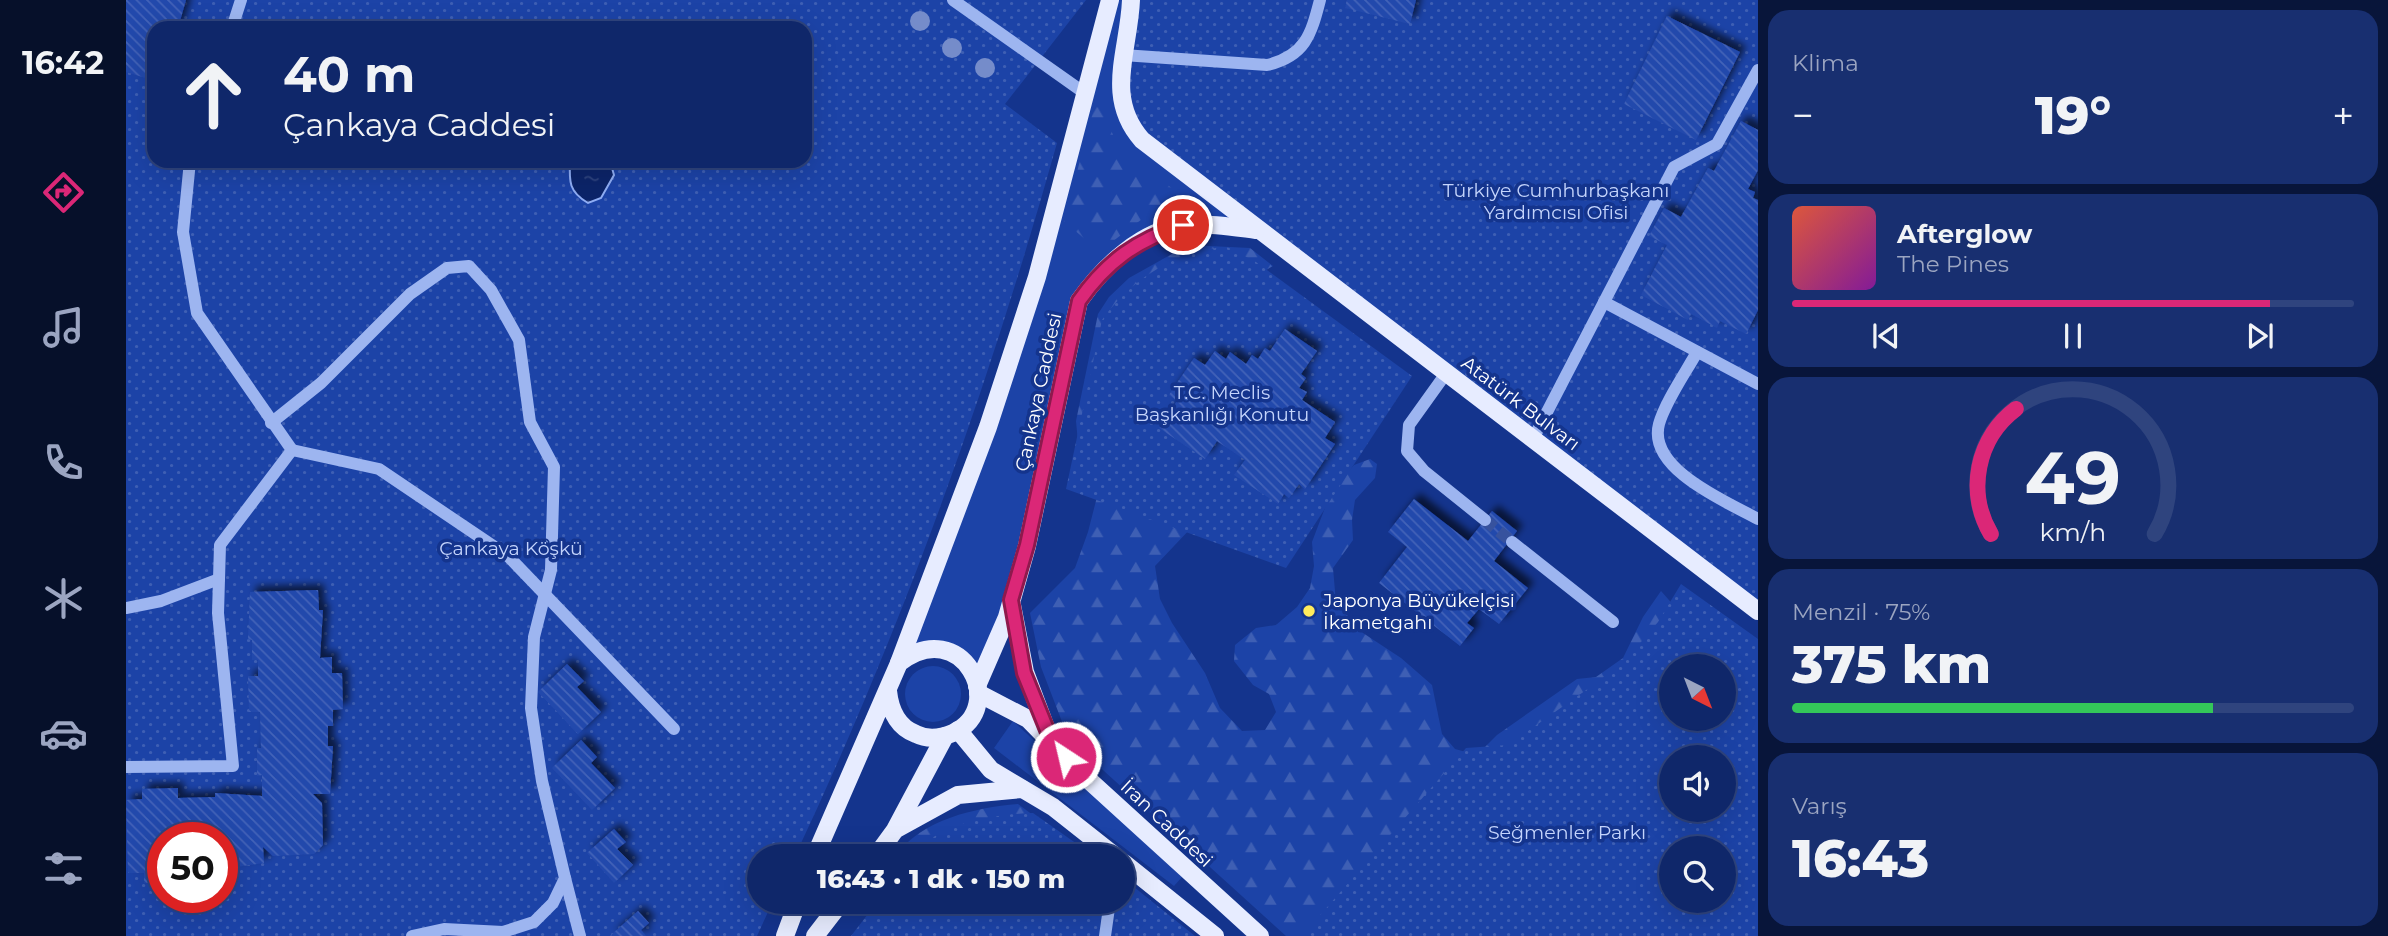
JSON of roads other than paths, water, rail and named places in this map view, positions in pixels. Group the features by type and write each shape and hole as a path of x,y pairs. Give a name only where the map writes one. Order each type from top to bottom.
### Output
{"main road":[{"name":"Çankaya Caddesi","path":"820,844 888,691 891,676 900,663 992,415 1037,277 1110,0"},
{"path":"1130,0 1120,98 1130,127 1257,230"},
{"name":"Çankaya Caddesi","path":"885,844 952,733 972,715 1027,545 1079,301 1094,280 1147,237 1183,225 1211,224 1257,230"},
{"name":"Atatürk Bulvarı","path":"1257,230 1758,611"},
{"path":"1011,600 1024,673 1052,742"},
{"path":"900,663 912,653 942,649 957,654 968,664 978,690"},
{"name":"İran Caddesi","path":"978,690 1028,719 1260,936"},
{"path":"888,691 896,718 905,729 931,738 952,733 991,769 1053,807 1100,844"},
{"path":"895,830 958,795 1022,789"},
{"path":"1135,872 1215,936"},
{"path":"785,936 793,914"},
{"path":"816,936 832,914"}],"lane":[{"path":"234,21 241,0"},
{"path":"953,0 1086,94"},
{"path":"1123,55 1267,65 1286,61 1300,49 1312,31 1321,0"},
{"path":"1533,439 1674,167 1717,144 1758,70"},
{"path":"189,168 183,232 198,313 271,424 292,450 379,469 508,556 674,729"},
{"path":"271,424 321,383 410,294 447,268 469,266 491,290 519,340 530,422 554,467 551,570 534,637 531,708 542,781 580,936"},
{"path":"1604,303 1758,384"},
{"path":"1697,352 1659,425 1661,443 1676,472 1758,519"},
{"path":"1447,372 1409,425 1407,451 1424,471 1485,520"},
{"path":"126,767 233,766 218,613 220,545 292,450"},
{"path":"1512,542 1613,622"},
{"path":"126,608 162,601 219,579"},
{"path":"412,936 444,929 503,932 534,922 553,903 565,878"},
{"path":"1105,936 1108,914"}],"water":[{"path":"570,168 612,168 614,175 601,198 588,203 577,195 570,181"}],"tunnel":[{"path":"1485,520 1512,542"}],"place":[{"name":"Japonya Büyükelçisi İkametgahı","path":"1309,611"}],"park label":[{"name":"Türkiye Cumhurbaşkanı Yardımcısı Ofisi","path":"1556,201"},
{"name":"T.C. Meclis Başkanlığı Konutu","path":"1222,403"},
{"name":"Çankaya Köşkü","path":"511,548"},
{"name":"Seğmenler Parkı","path":"1567,832"}]}
